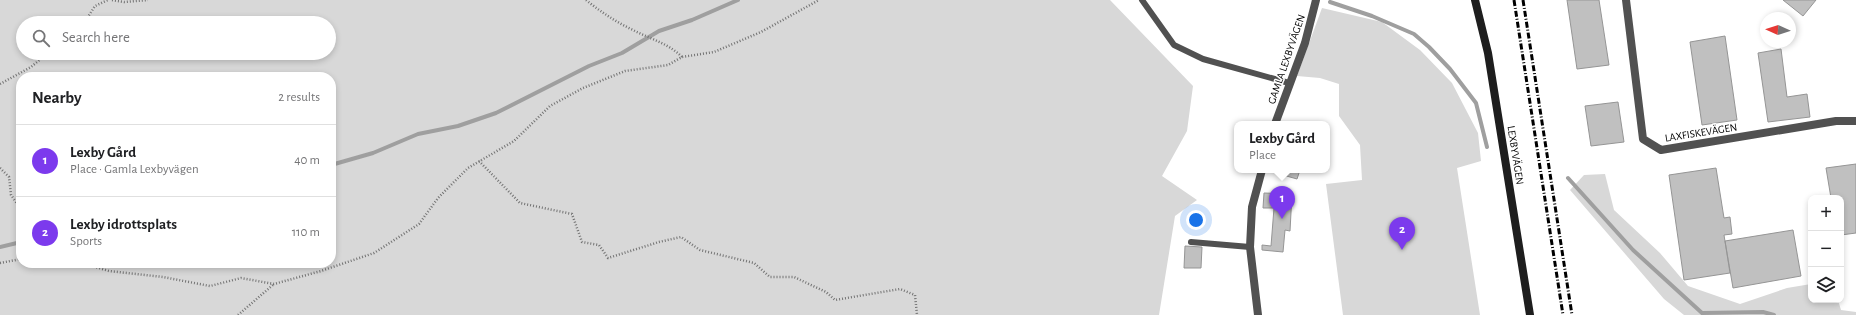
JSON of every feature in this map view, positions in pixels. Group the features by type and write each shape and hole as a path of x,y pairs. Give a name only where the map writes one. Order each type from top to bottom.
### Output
{"street":[{"name":"GAMLA LEXBYVÄGEN","path":"1276,121 1305,43 1316,0"},
{"name":"LEXBYVÄGEN","path":"1475,0 1488,53 1530,315"},
{"name":"LAXFISKEVÄGEN","path":"1626,0 1643,139 1661,150 1836,122 1856,121"},
{"path":"1258,315 1250,247 1252,208 1261,173"}],"lane":[{"path":"1142,0 1174,45 1203,59 1289,83"},
{"path":"1191,242 1250,247"}],"path":[{"path":"89,16 95,6 108,0"},
{"path":"112,0 124,2 148,0"},
{"path":"586,0 600,11 634,31 673,48 682,57"},
{"path":"336,266 374,253 419,224 438,198 468,168 514,141 550,106 583,88 625,71 668,65 682,57 714,52 755,35 819,0"},
{"path":"22,72 40,60"},
{"path":"0,84 16,75"},
{"path":"479,162 520,203 572,214 582,242 599,245 608,258 659,242 681,237 700,250 754,263 770,277 794,277 826,292 835,300 900,289 915,294 917,315"},
{"path":"0,168 9,177 11,195 16,202"},
{"path":"0,264 16,260"},
{"path":"99,268 109,271 163,277 210,286 241,278 274,284"},
{"path":"238,315 274,284 330,268"}],"shaded area":[{"path":"0,0 1110,0 1193,86 1187,131 1162,176 1197,200 1175,216 1159,315 0,315"},
{"path":"1322,8 1382,22 1420,50 1452,83 1478,133 1481,161 1457,168 1480,315 1343,315 1326,184 1362,180 1360,145 1339,116 1339,84 1320,78 1297,76"},
{"path":"1605,174 1614,210 1660,253 1688,286 1740,304 1787,288 1808,284 1808,303 1839,303 1841,310 1856,312 1856,315 1684,315 1664,299 1570,190 1584,175"}],"building":[{"path":"1567,0 1599,0 1609,65 1577,69"},
{"path":"1783,0 1816,0 1803,16"},
{"path":"1725,36 1737,120 1702,125 1690,42"},
{"path":"1781,49 1787,97 1807,94 1810,117 1768,122 1758,53"},
{"path":"1618,102 1624,142 1591,146 1585,106"},
{"path":"1856,164 1856,233 1844,235 1844,195 1830,195 1826,168"},
{"path":"1716,168 1724,218 1730,217 1732,234 1724,235 1730,273 1684,280 1669,175"},
{"path":"1276,173 1299,173 1297,179"},
{"path":"1264,193 1292,194 1290,231 1285,230 1283,252 1262,250 1262,245 1271,246 1274,208 1263,208"},
{"path":"1793,230 1801,276 1733,288 1725,241"},
{"path":"1185,246 1202,247 1201,268 1184,268"}],"waterway":[{"path":"336,164 373,153 418,134 458,126 496,113 589,66 622,53 659,31 692,20 738,0"},
{"path":"1330,2 1372,16 1414,34 1429,47 1450,69 1476,103 1487,147"},
{"path":"1568,178 1633,250 1702,313 1763,312 1774,315"},
{"path":"0,247 16,243"}],"railway":[{"path":"1514,0 1563,315"},
{"path":"1523,0 1572,315"}],"place":[{"name":"Lexby Gård","path":"1282,219"},
{"name":"Lexby idrottsplats","path":"1402,250"}]}
